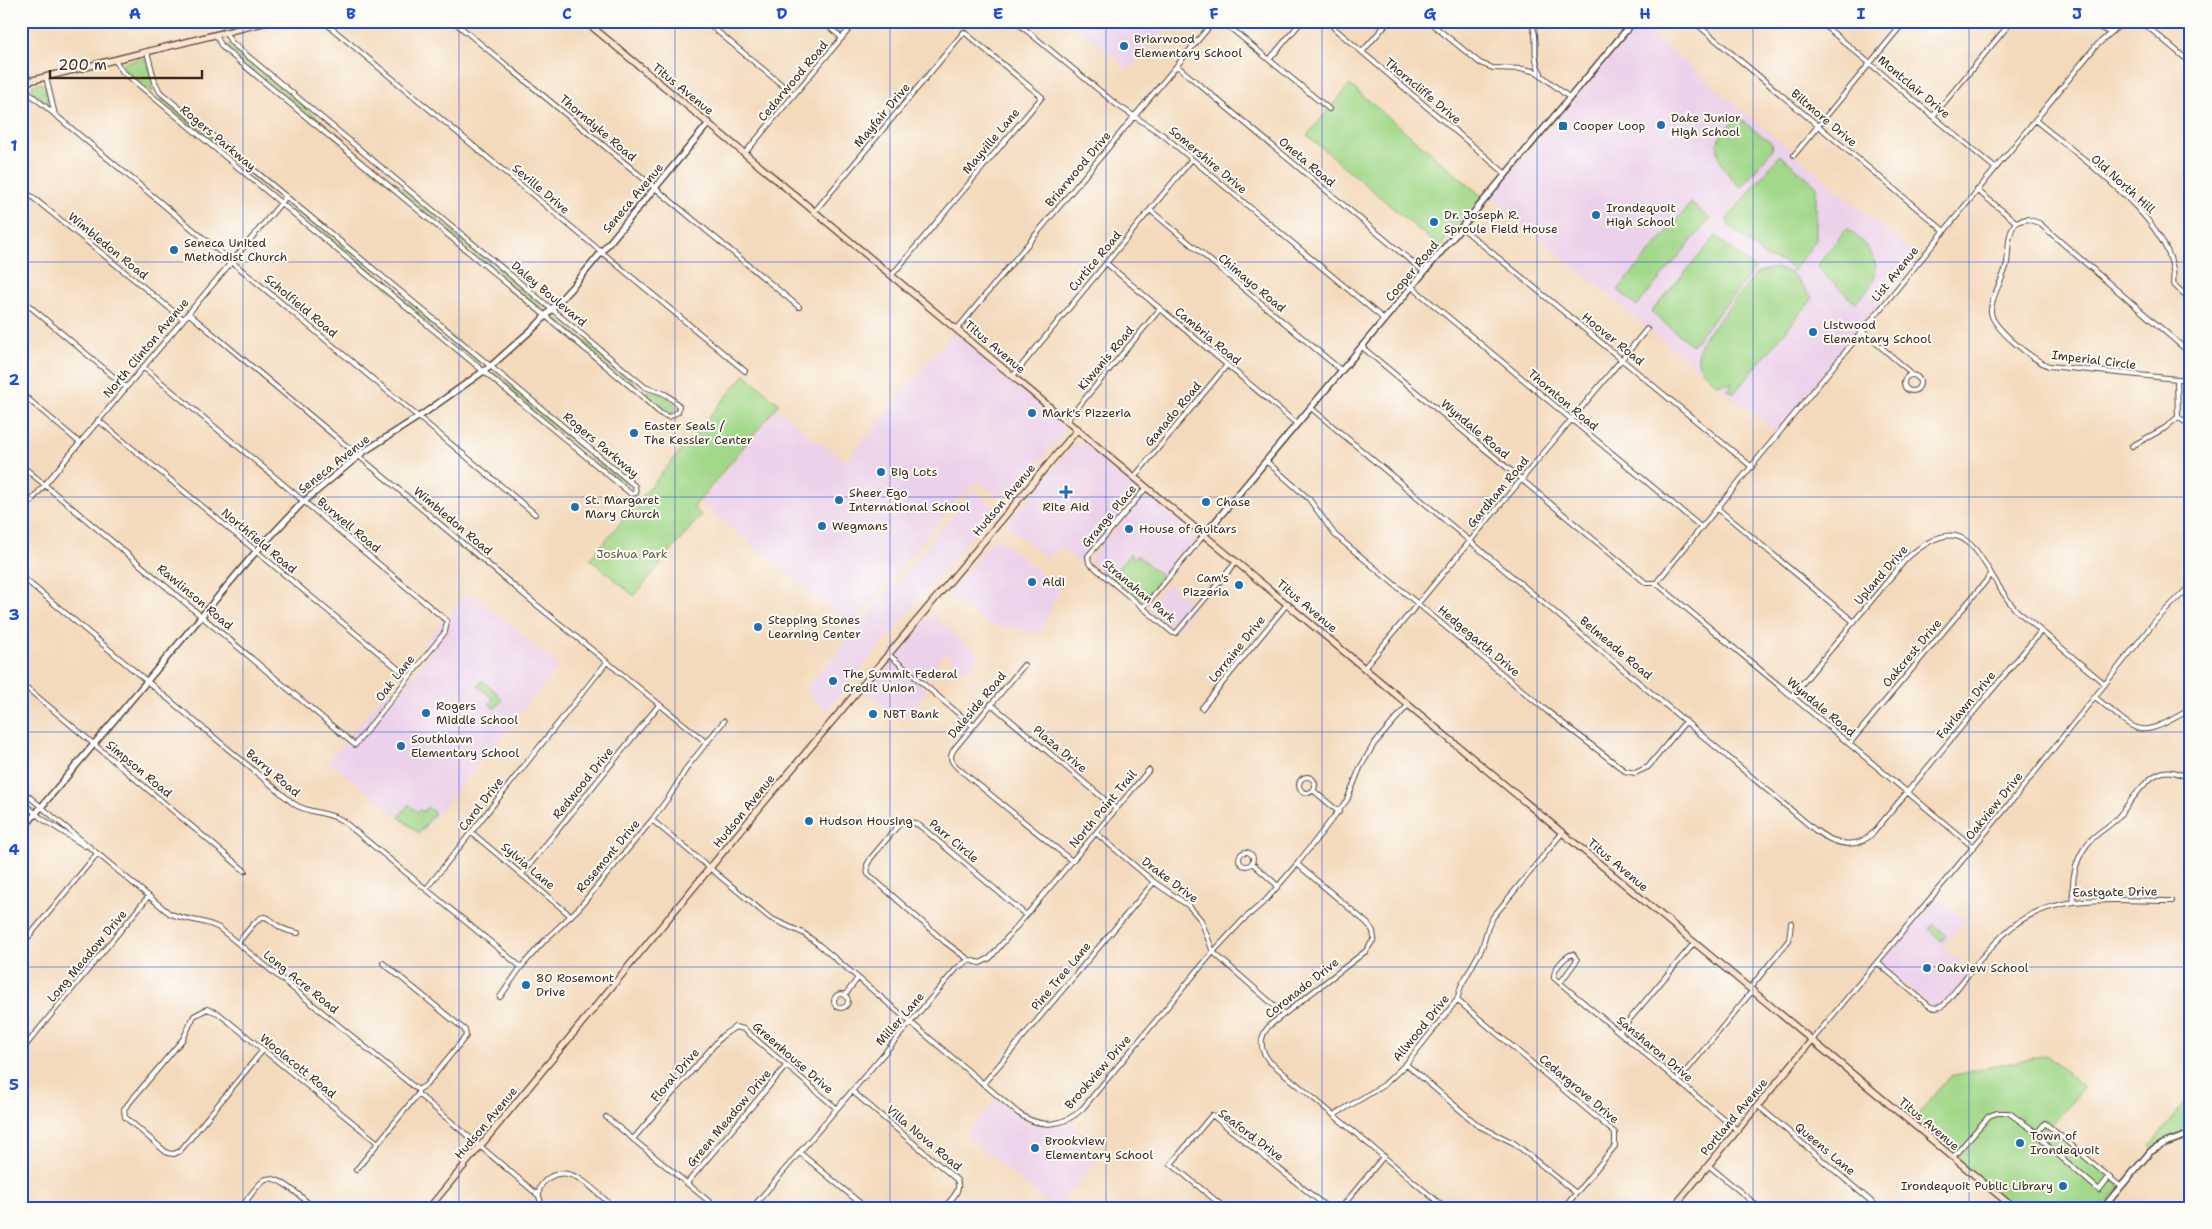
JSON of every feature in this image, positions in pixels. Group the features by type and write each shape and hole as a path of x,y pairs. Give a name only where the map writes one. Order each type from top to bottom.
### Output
{"main road":[{"path":"24,83 271,21"},
{"name":"Titus Avenue","path":"585,21 1205,534 2014,1208"},
{"name":"Hudson Avenue","path":"429,1208 888,654 1078,429"},
{"name":"Portland Avenue","path":"1673,1208 1812,1040"}],"street":[{"name":"Seville Drive","path":"323,21 745,371"},
{"name":"Thorndyke Road","path":"453,21 799,307"},
{"path":"704,21 794,95"},
{"path":"822,21 842,38"},
{"name":"Cedarwood Road","path":"745,154 856,21"},
{"name":"Somershire Drive","path":"1015,21 1107,97 1163,135 1385,320"},
{"name":"Briarwood Drive","path":"957,329 1214,21"},
{"path":"1222,21 1329,110"},
{"path":"1269,60 1302,21"},
{"name":"Thorncliffe Drive","path":"1328,21 1506,174"},
{"path":"1362,52 1388,21"},
{"path":"1428,21 1480,63 1493,68 1529,70 1542,75 1570,98"},
{"path":"1530,21 1536,36 1535,62 1542,75"},
{"name":"Cooper Road","path":"1205,534 1634,21"},
{"name":"Biltmore Drive","path":"1693,21 1943,230"},
{"name":"Montclair Drive","path":"1819,21 1995,168"},
{"path":"1794,155 1905,21"},
{"path":"1933,116 2012,21"},
{"path":"2086,21 2111,33"},
{"name":"List Avenue","path":"1656,583 1943,230 2095,47 2124,21"},
{"path":"2142,21 2191,63"},
{"name":"Daley Boulevard","path":"216,35 222,47 637,392 660,414 669,417 678,412 679,406 664,392 642,385 230,42 226,32"},
{"name":"Mayfair Drive","path":"815,212 964,32"},
{"name":"Mayville Lane","path":"892,275 1042,97 964,32"},
{"path":"147,52 155,82 160,92 154,98"},
{"name":"Scholfield Road","path":"21,58 24,83 30,93 535,514"},
{"name":"Rogers Parkway","path":"115,60 122,71 269,194 631,494 636,493 635,486 160,92"},
{"name":"Oneta Road","path":"1177,66 1424,272"},
{"path":"46,77 55,115"},
{"name":"Old North Hill","path":"2035,120 2142,212 2158,234 2171,259 2174,270 2173,284 2191,300"},
{"name":"Seneca Avenue","path":"21,831 256,551 304,500 359,455 419,417 484,372 546,316 602,252 708,123"},
{"path":"329,136 334,129"},
{"name":"Curtice Road","path":"1013,376 1192,160"},
{"path":"269,194 275,187"},
{"name":"Wimbledon Road","path":"21,188 183,319"},
{"path":"1977,190 2016,222 2027,219 2039,223 2191,354"},
{"name":"North Clinton Avenue","path":"21,513 286,197"},
{"name":"Chimayo Road","path":"1150,210 1342,371"},
{"path":"437,225 442,218"},
{"name":"Imperial Circle","path":"2016,222 2010,233 2007,264 1990,308 1996,326 2040,362 2049,366 2177,380 2191,374"},
{"name":"Hoover Road","path":"1462,228 1752,467"},
{"name":"Cambria Road","path":"1106,263 1297,424"},
{"path":"377,283 382,276"},
{"name":"Thornton Road","path":"1412,287 1571,421 1702,527"},
{"path":"21,299 126,386"},
{"name":"Kiwanis Road","path":"1067,420 1160,309"},
{"name":"Wimbledon Road","path":"188,313 707,743"},
{"name":"Gardham Road","path":"1365,668 1647,329"},
{"path":"1862,331 1908,370 1911,375"},
{"name":"Wyndale Road","path":"1362,347 1646,583 1656,583 1973,847"},
{"name":"Ganado Road","path":"1134,476 1227,365"},
{"name":"Burwell Road","path":"143,366 445,617 448,624"},
{"path":"1911,375 1916,375 1921,382 1920,387 1913,392 1906,388 1904,383 1906,378 1911,375"},
{"path":"2177,380 2178,417"},
{"path":"637,392 642,385"},
{"path":"21,394 80,443"},
{"name":"Belmeade Road","path":"1311,408 1815,830 1835,842 1848,844 1866,840 1907,792"},
{"path":"2178,417 2191,426"},
{"path":"2132,446 2165,428 2178,417"},
{"name":"Northfield Road","path":"98,420 408,677"},
{"name":"Hedgegarth Drive","path":"1266,461 1309,499 1335,535 1547,711 1625,770 1635,773 1648,767 1686,721"},
{"name":"Rawlinson Road","path":"21,465 355,745"},
{"name":"Grange Place","path":"1087,560 1093,550 1148,487"},
{"path":"1717,508 1854,622"},
{"path":"1143,608 1205,534"},
{"name":"Upland Drive","path":"1792,696 1906,559 1922,546 1940,536 1956,536 1970,542 1980,553 1991,575 2011,604 2105,684"},
{"name":"Stranahan Park","path":"1087,560 1143,608 1176,633 1237,561"},
{"name":"Oakcrest Drive","path":"1849,744 1991,575"},
{"name":"Barry Road","path":"21,576 294,804 302,809 323,812 339,818 522,967"},
{"name":"Oakview Drive","path":"1812,1040 1878,963 2156,620 2191,585"},
{"name":"Lorraine Drive","path":"1202,708 1288,603"},
{"name":"Oak Lane","path":"355,745 445,632 448,624"},
{"name":"Fairlawn Drive","path":"1907,792 2041,631"},
{"path":"888,654 973,726"},
{"name":"Carol Drive","path":"426,888 607,662"},
{"name":"Daleside Road","path":"1024,665 952,752 951,760 959,769 1072,861"},
{"name":"Simpson Road","path":"21,683 244,871"},
{"path":"2095,697 2130,725 2140,730 2156,728 2191,709"},
{"name":"Plaza Drive","path":"991,704 1116,809"},
{"name":"Brookview Drive","path":"652,820 770,918 808,936 1018,1113 1031,1121 1051,1124 1071,1118 1083,1108 1214,952 1297,864 1339,812 1352,790 1366,756 1409,704"},
{"name":"Redwood Drive","path":"522,874 660,705"},
{"name":"Rosemont Drive","path":"500,997 545,940 571,916 652,820 688,766 724,722"},
{"name":"North Point Trail","path":"1072,861 1149,770"},
{"path":"2074,902 2073,881 2076,865 2083,851 2093,838 2116,820 2158,773 2175,772 2191,779"},
{"path":"1306,777 1311,778 1315,782 1314,791 1306,794 1302,792 1299,787 1301,780 1306,777"},
{"name":"Long Acre Road","path":"21,790 38,810 97,854"},
{"path":"1314,791 1339,812"},
{"name":"Long Acre Road","path":"21,801 38,810 97,854 148,897 176,917 213,925 238,943 418,1092 538,1195"},
{"name":"Parr Circle","path":"969,960 931,930 868,874 869,862 899,825 910,821 920,826 1026,915"},
{"name":"Sylvia Lane","path":"471,832 571,916"},
{"name":"Allwood Drive","path":"1334,1115 1384,1085 1406,1064 1457,1000 1461,986 1482,948 1493,917 1563,832"},
{"name":"Drake Drive","path":"1096,833 1154,882 1196,912 1205,928 1214,952 1284,1014"},
{"path":"21,946 97,854"},
{"path":"969,960 980,963 987,961 1072,861"},
{"path":"1252,864 1278,886"},
{"name":"Coronado Drive","path":"1297,864 1367,922 1373,931 1374,939 1366,951 1284,1014 1264,1032 1261,1040 1262,1050 1268,1061 1445,1208"},
{"name":"Pine Tree Lane","path":"983,1084 1154,882"},
{"name":"Long Meadow Drive","path":"21,1051 148,897"},
{"name":"Eastgate Drive","path":"1878,963 1928,1005 1939,1008 2012,927 2027,916 2044,909 2074,902 2172,901"},
{"path":"238,943 261,916 266,917 284,930 298,933"},
{"path":"1678,1081 1790,940 1791,923"},
{"path":"1620,1032 1695,942"},
{"path":"1573,954 1577,960 1576,964 1560,983 1554,978 1553,974 1568,956 1573,954"},
{"name":"Miller Lane","path":"752,1208 957,968 969,960"},
{"path":"356,1170 418,1092 426,1085 466,1036 465,1030 383,963"},
{"path":"845,995 858,978"},
{"name":"Sansharon Drive","path":"1560,983 1737,1130"},
{"name":"Cedargrove Drive","path":"1457,1000 1615,1133 1615,1146 1564,1208"},
{"name":"Woolacott Road","path":"263,1050 180,1151 174,1154 167,1153 128,1122 125,1117 124,1109 184,1039 194,1016 204,1009 211,1009 218,1013 378,1143"},
{"name":"Greenhouse Drive","path":"735,1027 744,1028 836,1108"},
{"name":"Floral Drive","path":"633,1139 726,1032 735,1027"},
{"path":"1406,1064 1479,1126 1514,1142 1576,1193"},
{"name":"Green Meadow Drive","path":"687,1183 786,1066"},
{"name":"Villa Nova Road","path":"852,1091 957,1180 959,1184 957,1192 944,1208"},
{"name":"Queens Lane","path":"1757,1105 1879,1208"},
{"path":"1953,1157 1989,1116 2003,1112 2014,1115 2037,1132 2048,1146 2099,1190 2110,1177"},
{"name":"Seaford Drive","path":"1225,1208 1171,1164 1212,1115 1328,1208"},
{"path":"606,1117 717,1208"},
{"path":"2037,1132 2045,1123 2121,1186"},
{"path":"2103,1208 2152,1151 2165,1143 2191,1134"},
{"path":"798,1152 866,1208"},
{"path":"1341,1208 1384,1156"},
{"path":"1708,1165 1760,1208"},
{"path":"542,1208 538,1195 540,1188 546,1179 556,1174 567,1174 577,1177 614,1208"},
{"path":"241,1208 260,1184 270,1178 281,1181 314,1208"}],"shaded area":[{"name":"Briarwood Elementary School","path":"1070,21 1169,21 1129,70"},
{"path":"1638,23 1918,257 1776,432 1651,331 1491,197"},
{"path":"953,332 1062,424 1064,433 1010,494 1001,498 979,481 957,500 851,626 700,502 777,408 818,443 823,443 846,462"},
{"path":"1079,443 1086,443 1110,463 1066,515 1036,490 1073,446"},
{"path":"1111,464 1139,487 1139,492 1079,562 1061,547 1046,558 1006,524 1035,491 1066,517"},
{"path":"974,490 995,508 827,710 805,690"},
{"path":"1146,495 1196,533 1196,539 1165,578 1137,555 1134,558 1130,554 1110,577 1090,561 1092,556"},
{"path":"996,536 1059,589 1040,634 987,624 948,593"},
{"path":"1168,583 1195,607 1177,629 1173,629 1149,610 1148,606"},
{"path":"469,591 559,666 420,835 329,761 386,691 396,698 431,653 422,645"},
{"path":"931,614 980,656 967,671 945,653 919,683 927,691 902,721 866,691"},
{"path":"1933,894 1965,920 1943,947 1972,972 1944,1005 1934,1008 1878,963"},
{"name":"Brookview Elementary School","path":"996,1099 1024,1120 1036,1125 1055,1126 1072,1120 1096,1161 1057,1208 1053,1208 966,1135"}],"green space":[{"path":"227,45 330,128 329,132 226,48"},
{"path":"143,58 146,60 152,74 152,92 122,68 123,63"},
{"path":"41,83 45,86 48,104 31,90 33,85"},
{"path":"1350,85 1483,197 1440,248 1307,135"},
{"path":"162,97 270,186 270,188 268,189 160,100"},
{"path":"1737,117 1772,143 1773,149 1741,187 1723,166 1717,145 1725,130"},
{"path":"333,133 437,217 438,220 434,220 333,136"},
{"path":"1780,155 1816,185 1816,240 1793,271 1784,262 1767,258 1729,225 1727,219"},
{"path":"1691,203 1710,219 1637,306 1618,290"},
{"path":"296,207 377,275 377,278 293,210"},
{"path":"441,223 543,305 543,308 540,308 441,225"},
{"path":"1847,228 1870,251 1875,265 1872,284 1855,303 1819,269 1819,263"},
{"path":"1716,236 1755,269 1692,345 1651,312"},
{"path":"1774,268 1789,272 1797,278 1813,298 1734,393 1728,389 1733,383 1717,384 1702,370 1698,360 1699,348 1702,340 1757,273"},
{"path":"382,281 481,361 481,363 478,364 382,284"},
{"path":"556,318 624,372 635,384 632,385 556,322"},
{"path":"495,373 581,446 578,447 493,377"},
{"name":"Joshua Park","path":"745,374 779,404 693,508 701,515 634,596 590,559"},
{"path":"647,391 661,394 669,399 677,410 670,414 662,412 646,398"},
{"path":"587,449 626,481 626,484 623,484 585,453"},
{"path":"1130,554 1134,558 1137,555 1165,579 1160,581 1143,603 1110,577"},
{"path":"482,681 498,693 496,695 502,700 495,709 489,704 493,699 478,686"},
{"path":"409,804 417,812 419,810 423,812 427,807 435,813 419,833 399,817"},
{"path":"1934,924 1946,936 1941,941 1929,929"},
{"path":"2046,1055 2084,1087 2051,1127 2121,1186 2103,1208 2014,1208 1911,1122 1950,1076"},
{"path":"2191,1095 2191,1134 2153,1150 2150,1146"}],"place":[{"name":"Briarwood Elementary School","path":"1124,46"},
{"name":"Dake Junior High School","path":"1661,125"},
{"name":"Cooper Loop","path":"1563,126"},
{"name":"Irondequoit High School","path":"1596,215"},
{"name":"Dr. Joseph R. Sproule Field House","path":"1434,222"},
{"name":"Seneca United Methodist Church","path":"174,250"},
{"name":"Listwood Elementary School","path":"1813,332"},
{"name":"Mark's Pizzeria","path":"1032,413"},
{"name":"Easter Seals / The Kessler Center","path":"634,433"},
{"name":"Big Lots","path":"881,472"},
{"name":"Rite Aid","path":"1066,492"},
{"name":"Sheer Ego International School","path":"839,500"},
{"name":"Chase","path":"1206,502"},
{"name":"St. Margaret Mary Church","path":"575,507"},
{"name":"Wegmans","path":"822,526"},
{"name":"House of Guitars","path":"1129,529"},
{"name":"Aldi","path":"1032,582"},
{"name":"Cam's Pizzeria","path":"1239,585"},
{"name":"Stepping Stones Learning Center","path":"758,627"},
{"name":"The Summit Federal Credit Union","path":"833,681"},
{"name":"Rogers Middle School","path":"426,713"},
{"name":"NBT Bank","path":"873,714"},
{"name":"Southlawn Elementary School","path":"401,746"},
{"name":"Hudson Housing","path":"809,821"},
{"name":"Oakview School","path":"1927,968"},
{"name":"80 Rosemont Drive","path":"526,985"},
{"name":"Town of Irondequoit","path":"2020,1143"},
{"name":"Brookview Elementary School","path":"1035,1148"},
{"name":"Irondequoit Public Library","path":"2063,1186"}]}
